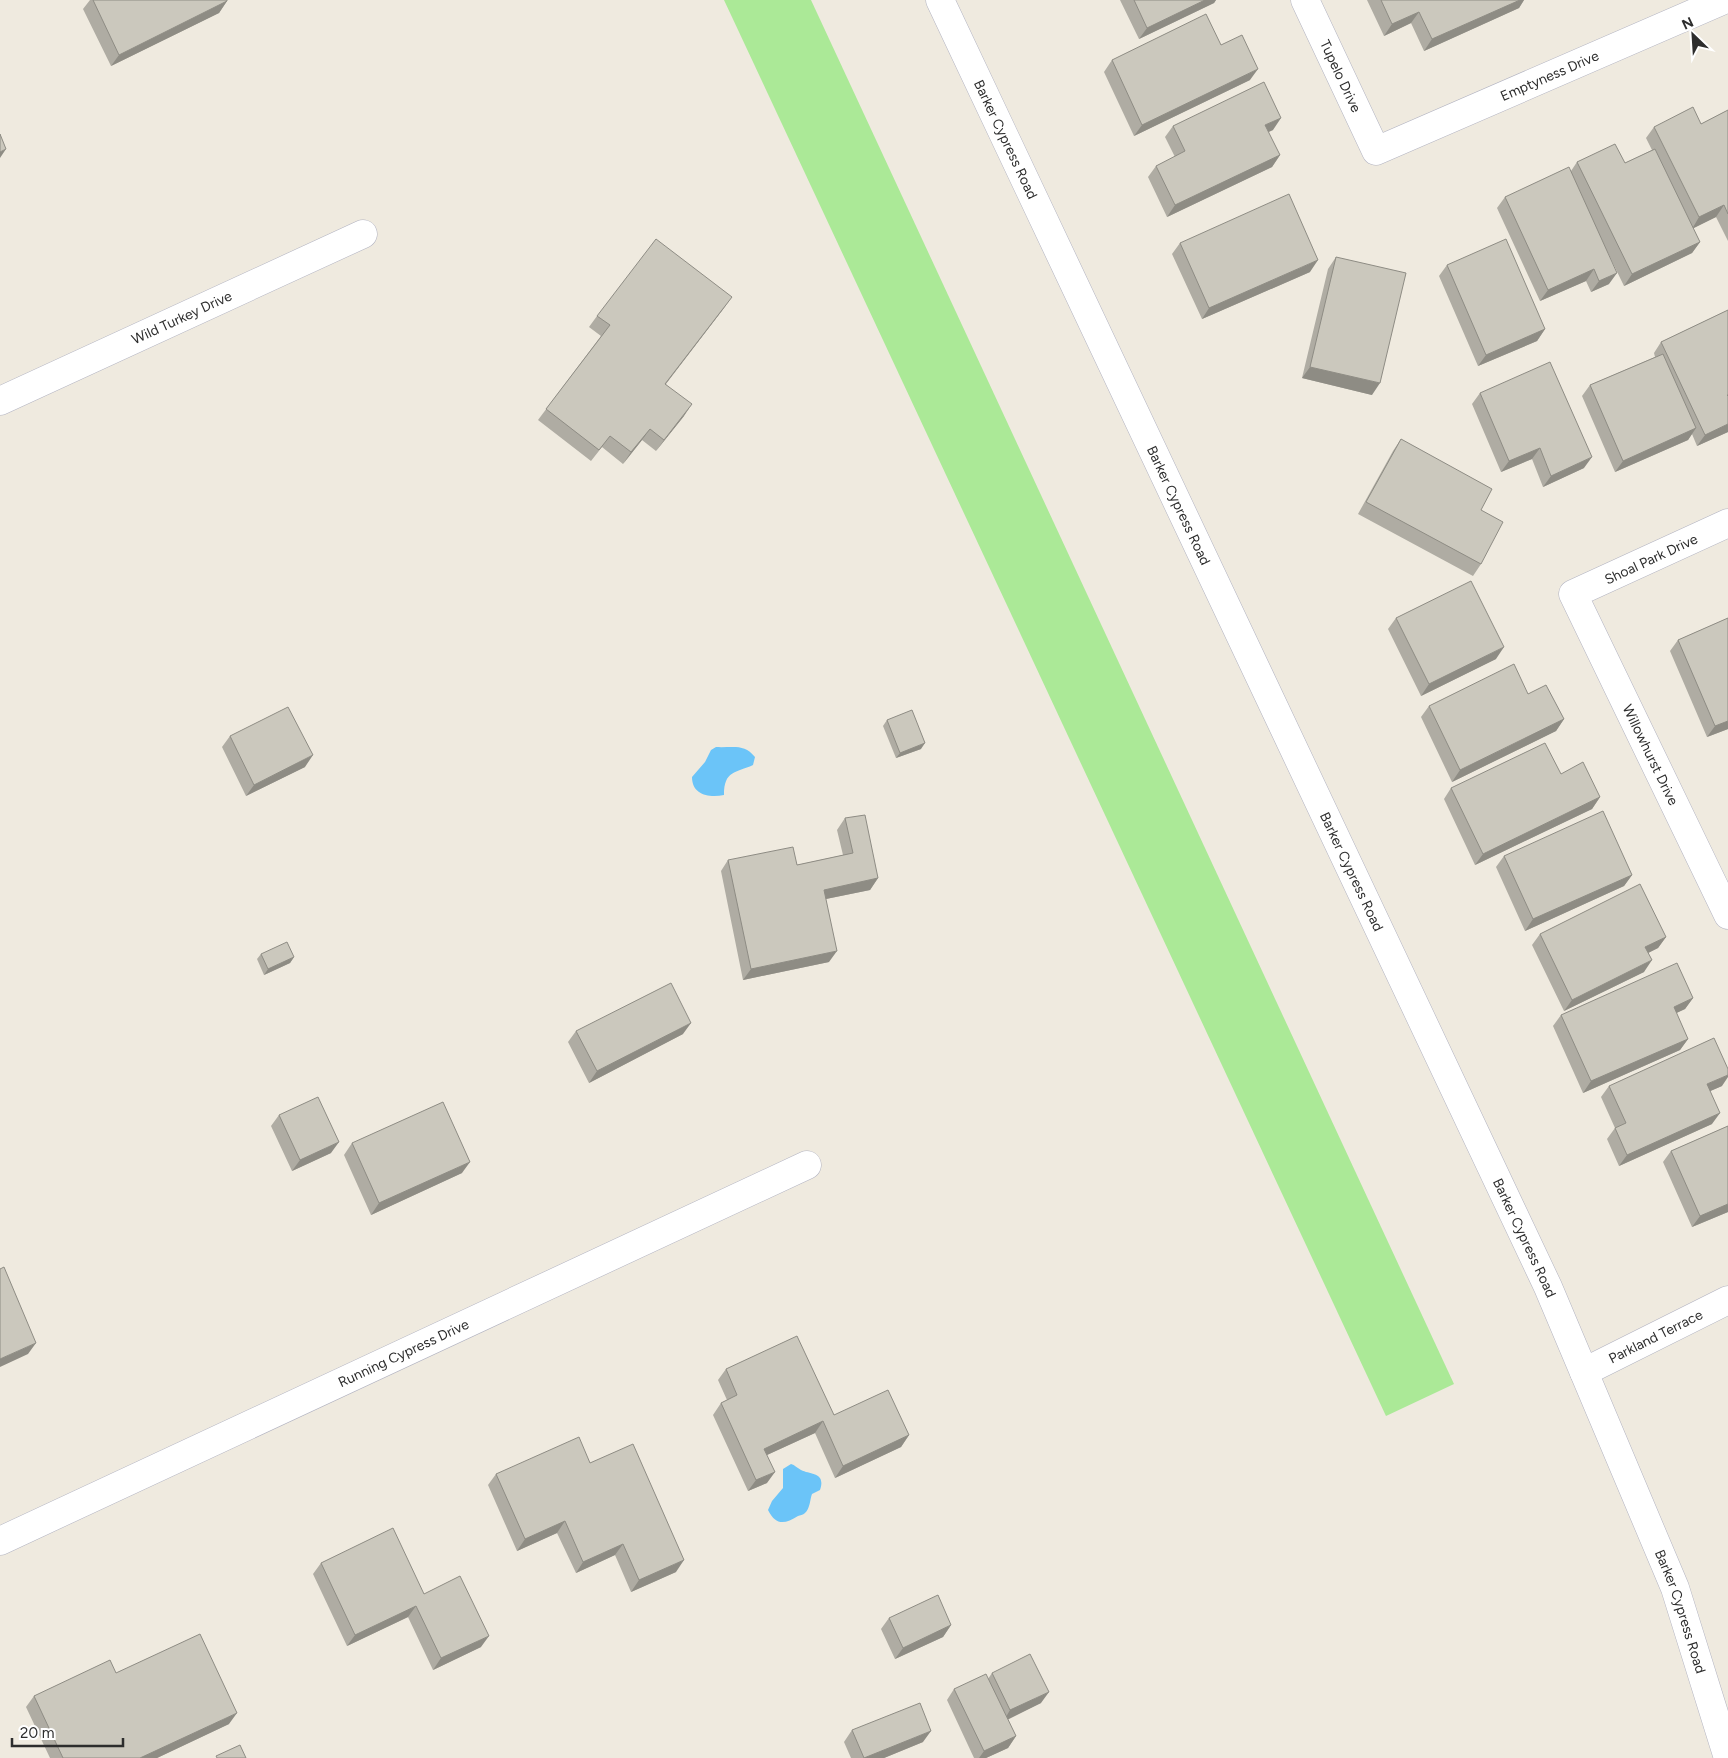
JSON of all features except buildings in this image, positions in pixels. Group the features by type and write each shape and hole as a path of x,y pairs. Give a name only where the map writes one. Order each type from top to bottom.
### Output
{"street":[{"name":"Barker Cypress Road","path":"940,0 1548,1287 1675,1588 1728,1758"},
{"name":"Tupelo Drive","path":"1305,0 1376,151"},
{"name":"Emptyness Drive","path":"1376,151 1724,0"},
{"name":"Wild Turkey Drive","path":"0,401 363,234"},
{"name":"Shoal Park Drive","path":"1573,594 1728,524"},
{"name":"Willowhurst Drive","path":"1573,594 1728,915"},
{"name":"Running Cypress Drive","path":"0,1540 807,1165"},
{"name":"Parkland Terrace","path":"1584,1372 1728,1300"}],"green space":[{"path":"724,0 811,0 1454,1384 1386,1416"}],"water":[{"path":"716,747 742,748 755,757 753,765 736,771 729,777 726,781 724,795 713,796 702,794 698,791 695,788 692,777 705,762 711,750"},
{"path":"791,1464 819,1477 821,1480 820,1490 812,1494 809,1507 805,1513 789,1521 781,1522 774,1519 768,1510 772,1501 783,1488 783,1469"}]}
